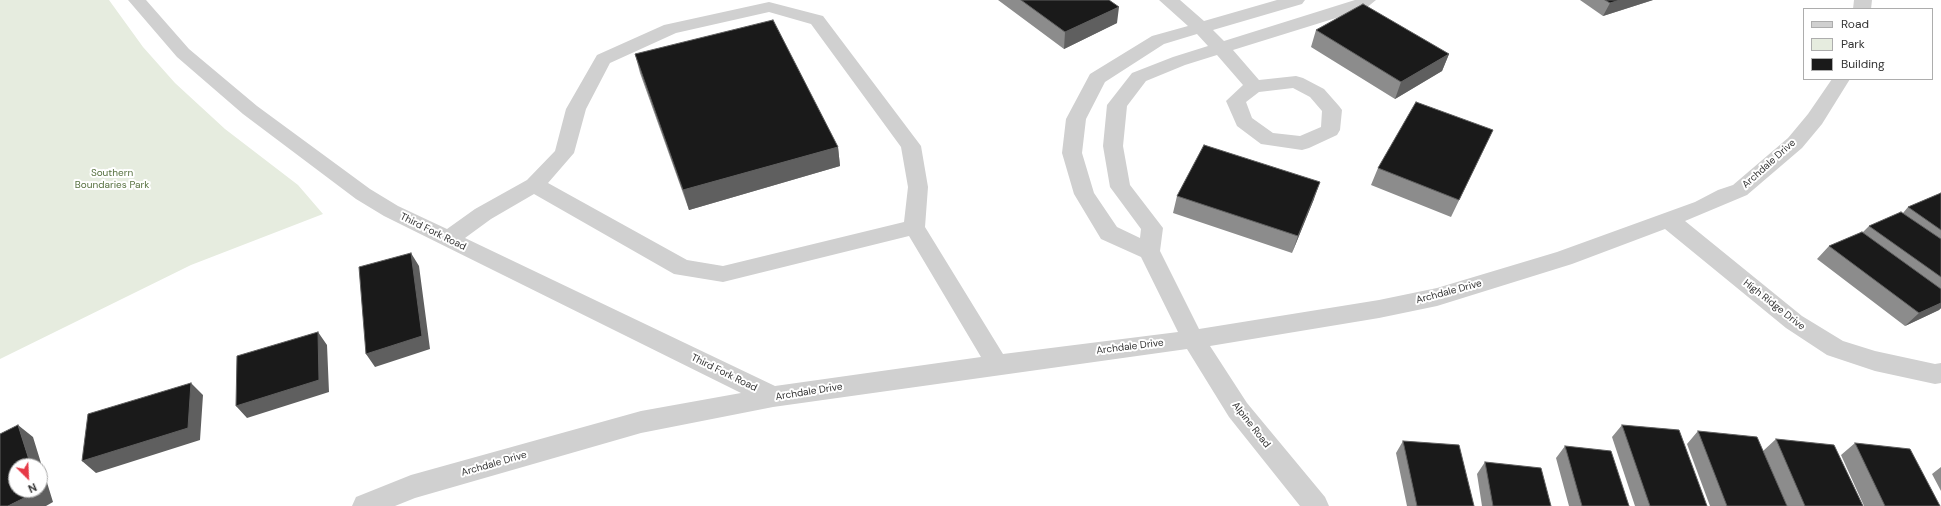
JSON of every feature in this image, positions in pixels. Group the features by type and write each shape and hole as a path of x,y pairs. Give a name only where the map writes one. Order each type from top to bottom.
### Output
{"street":[{"name":"Third Fork Road","path":"137,0 183,53 250,110 363,194 391,211 773,397"},
{"path":"1168,0 1179,7 1200,27 1254,86"},
{"path":"1296,0 1158,40 1097,78 1076,119 1072,153 1084,194 1109,233 1149,251 1152,228 1120,187 1113,146 1117,105 1140,77 1180,61 1359,5 1367,0"},
{"path":"448,239 483,214 534,185 564,153 576,109 603,59 670,29 769,7 816,20 911,146 918,187 914,227 980,334 997,365"},
{"name":"Archdale Drive","path":"364,506 411,487 641,422 773,397 1193,339 1379,309 1437,297 1564,258 1669,220 1740,190 1795,143 1815,119 1840,80"},
{"path":"1296,82 1317,93 1332,110 1330,130 1302,143 1268,139 1244,121 1236,101 1254,86 1296,82"},
{"path":"534,185 682,268 723,274 914,227"},
{"name":"High Ridge Drive","path":"1669,220 1794,322 1835,348 1875,361 1935,374 1941,373"},
{"name":"Alpine Road","path":"1149,251 1193,339 1238,410 1316,506"}],"green space":[{"name":"Southern Boundaries Park","path":"0,0 109,0 143,47 175,83 225,129 298,185 323,214 191,265 0,359"}],"building":[{"path":"1021,0 1109,0 1119,7 1065,32"},
{"path":"1605,0 1620,0 1610,3"},
{"path":"1363,4 1449,54 1401,82 1316,30"},
{"path":"773,20 838,147 683,190 635,54"},
{"path":"1416,102 1493,130 1459,200 1378,168"},
{"path":"1204,145 1320,182 1298,236 1177,196"},
{"path":"1941,193 1941,230 1908,207"},
{"path":"1901,212 1941,239 1941,277 1869,226"},
{"path":"1862,232 1941,289 1941,303 1919,313 1829,246"},
{"path":"411,253 422,336 366,354 359,267"},
{"path":"318,332 319,380 236,406 237,356"},
{"path":"191,383 188,428 82,461 88,414"},
{"path":"18,425 28,458 8,458 8,498 24,498 8,506 0,506 0,434"},
{"path":"1622,425 1679,430 1707,506 1650,506"},
{"path":"1698,431 1757,437 1787,506 1727,506"},
{"path":"1776,439 1834,445 1863,506 1805,506"},
{"path":"1403,441 1459,445 1474,506 1417,506"},
{"path":"1855,443 1910,449 1940,506 1885,506"},
{"path":"1565,446 1611,451 1629,506 1582,506"},
{"path":"1485,462 1541,468 1551,506 1493,506"}]}
